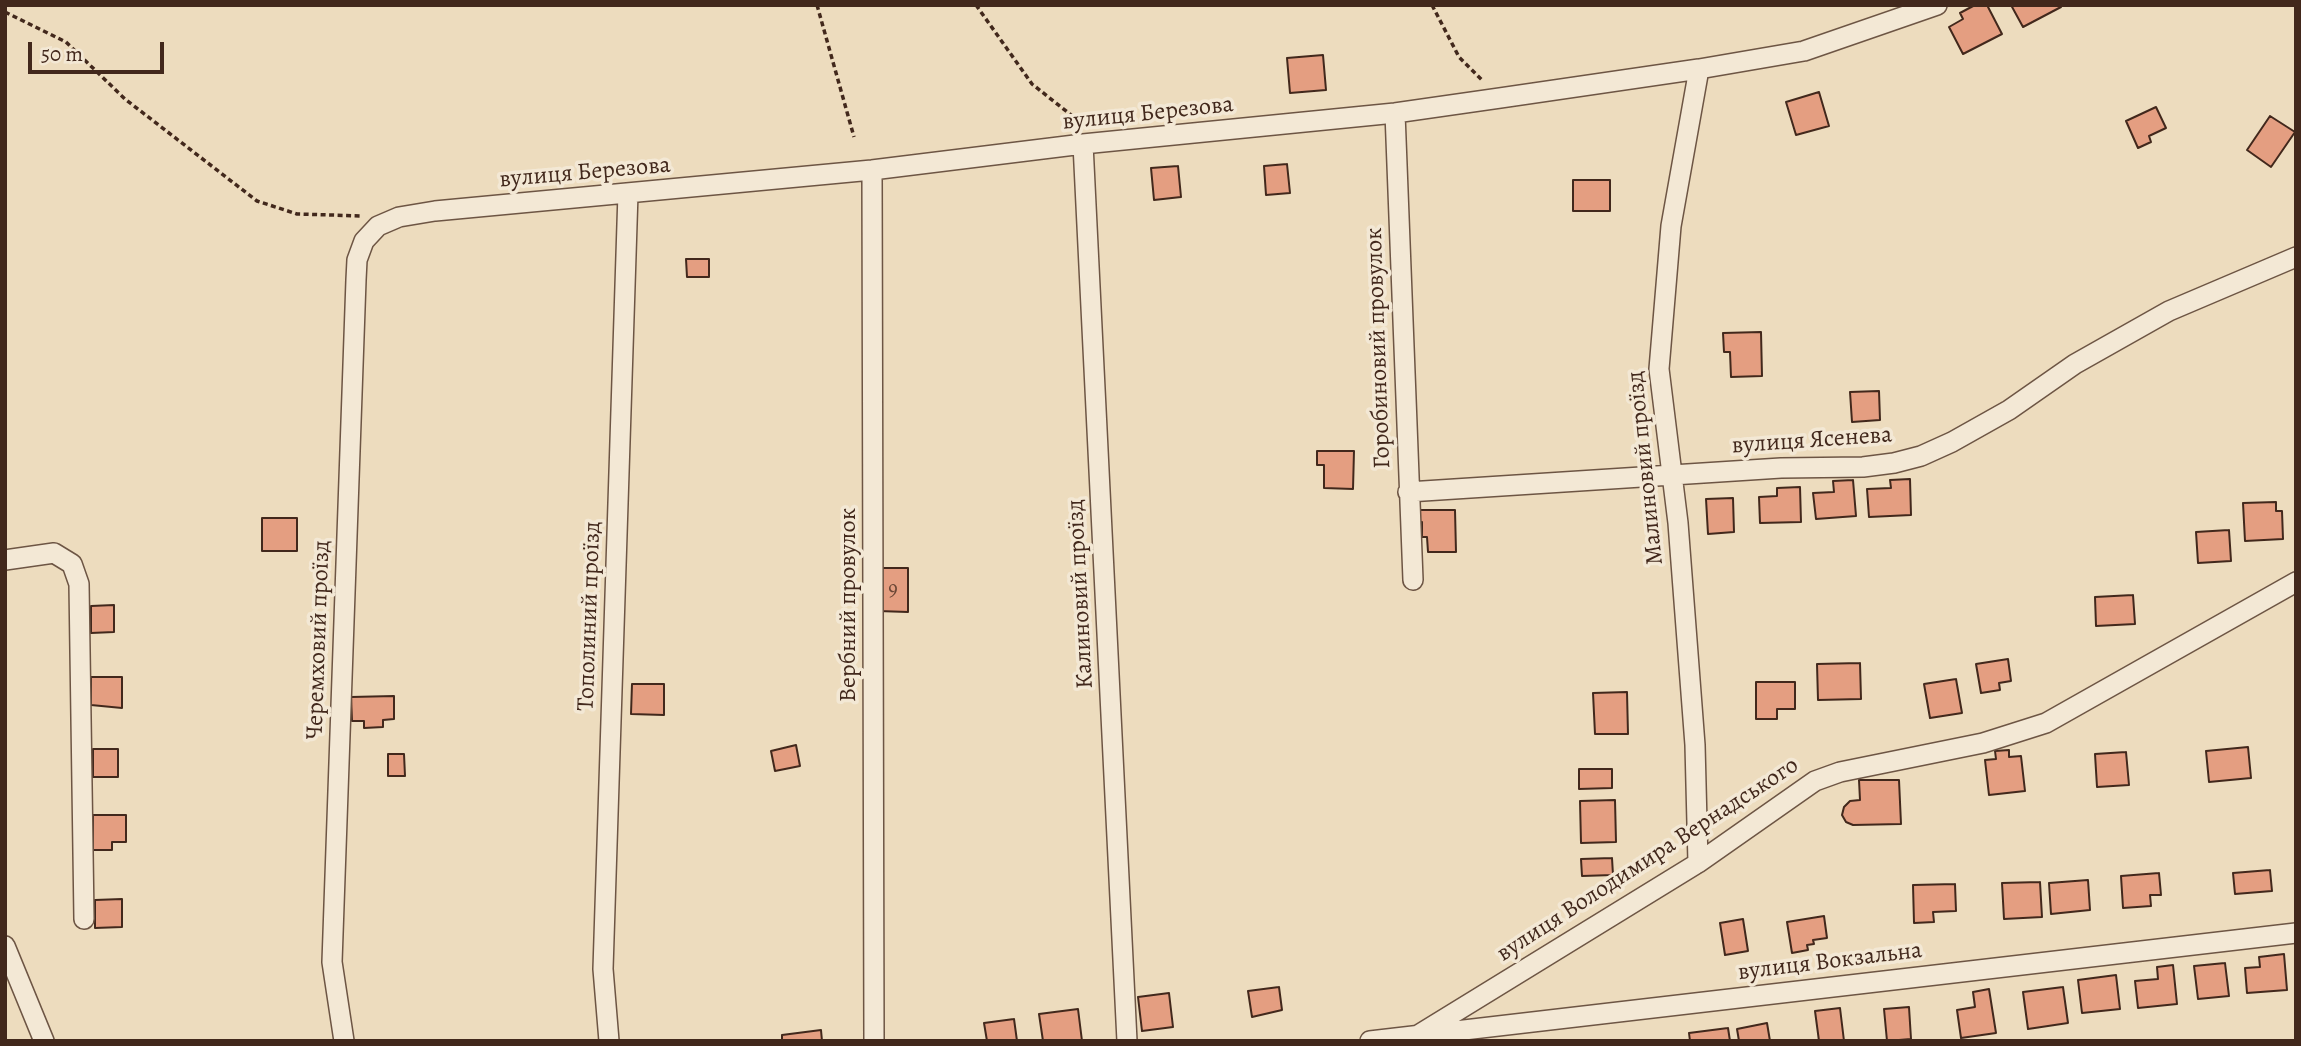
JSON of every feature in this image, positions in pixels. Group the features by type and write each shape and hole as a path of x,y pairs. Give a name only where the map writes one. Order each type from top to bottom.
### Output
{"street":[{"name":"вулиця Березова","path":"364,242 378,226 399,217 873,170 1083,144 1395,113 1699,69 1804,51 1937,5"},
{"name":"Малиновий проїзд","path":"1698,863 1695,744 1672,475 1658,369 1671,226 1699,69"},
{"name":"Горобиновий провулок","path":"1395,113 1413,580"},
{"name":"Калиновий проїзд","path":"1083,144 1127,1041"},
{"name":"Вербний провулок","path":"873,170 874,1041"},
{"name":"Тополиний проїзд","path":"609,1041 603,969 628,193"},
{"name":"Черемховий проїзд","path":"344,1041 332,962 356,280 357,260 364,242"},
{"name":"вулиця Ясенева","path":"1408,492 1781,468 1863,467 1921,456 2009,410 2075,364 2169,311 2296,257"},
{"path":"5,559 54,553 72,564 79,584 84,919"},
{"name":"вулиця Володимира Вернадського","path":"1418,1038 1698,863 1815,781 1840,772 1983,743 2046,723 2296,582"},
{"name":"вулиця Вокзальна","path":"1370,1041 1418,1038 2296,933"},
{"path":"5,946 44,1041"}],"path":[{"path":"817,5 854,137"},
{"path":"976,5 1032,84 1106,143"},
{"path":"1432,5 1459,57 1500,98"},
{"path":"5,12 66,42 125,99 257,201 297,214 399,217"}],"building":[{"path":"1975,5 1987,5 2002,34 1963,54 1949,27 1963,19 1960,13"},
{"path":"2011,5 2060,5 2061,7 2023,27"},
{"path":"1323,55 1326,90 1290,93 1287,58"},
{"path":"1819,92 1829,126 1796,135 1786,102"},
{"path":"2156,107 2166,128 2149,136 2151,142 2138,148 2126,121"},
{"path":"2270,116 2295,132 2271,167 2247,150"},
{"path":"1287,164 1290,193 1266,195 1264,166"},
{"path":"1178,166 1181,197 1154,200 1151,168"},
{"path":"1573,180 1610,180 1610,211 1573,211"},
{"path":"686,259 709,259 709,277 687,277"},
{"path":"1761,332 1762,376 1731,377 1730,352 1724,352 1723,333"},
{"path":"1879,391 1880,420 1852,422 1850,392"},
{"path":"1317,451 1354,451 1353,489 1324,488 1324,465 1317,465"},
{"path":"1910,479 1911,515 1869,517 1867,489 1891,488 1890,480"},
{"path":"1853,480 1856,516 1816,519 1813,493 1834,492 1833,481"},
{"path":"1800,487 1801,522 1760,523 1759,497 1777,496 1777,488"},
{"path":"1733,498 1734,532 1708,534 1706,499"},
{"path":"2276,502 2276,511 2282,511 2283,539 2245,541 2243,503"},
{"path":"1418,510 1455,510 1456,552 1428,552 1427,537 1422,537 1422,522 1418,522"},
{"path":"262,518 297,518 297,551 262,551"},
{"path":"2229,530 2231,561 2198,563 2196,532"},
{"path":"878,568 908,568 908,612 878,611"},
{"path":"2133,595 2135,624 2096,626 2095,597"},
{"path":"114,605 114,632 91,633 91,606"},
{"path":"2008,659 2011,681 1999,683 2000,690 1981,693 1976,664"},
{"path":"1860,663 1861,699 1818,700 1817,664"},
{"path":"91,677 122,677 122,708 91,705"},
{"path":"1956,679 1962,713 1930,718 1924,684"},
{"path":"1756,682 1795,682 1795,709 1777,709 1777,719 1756,719"},
{"path":"632,684 664,684 664,715 631,714"},
{"path":"1627,692 1628,734 1595,734 1593,693"},
{"path":"394,696 394,719 383,720 383,727 364,728 364,721 352,721 351,697"},
{"path":"796,745 800,766 775,771 771,751"},
{"path":"2248,747 2251,778 2209,782 2206,751"},
{"path":"93,749 118,749 118,777 93,777"},
{"path":"2009,750 2009,757 2021,756 2025,791 1989,795 1985,760 1996,759 1995,751"},
{"path":"2126,752 2129,785 2097,787 2095,754"},
{"path":"388,754 404,754 405,776 388,776"},
{"path":"1579,769 1612,769 1612,788 1579,789"},
{"path":"1859,780 1899,780 1901,824 1853,825 1846,822 1842,815 1844,807 1850,801 1860,800"},
{"path":"1615,800 1616,842 1581,843 1580,801"},
{"path":"93,815 126,815 126,842 112,842 112,850 93,850"},
{"path":"1612,858 1613,875 1582,876 1581,859"},
{"path":"2270,870 2272,891 2235,894 2233,873"},
{"path":"2159,873 2161,895 2150,895 2151,906 2123,908 2121,876"},
{"path":"2088,880 2090,910 2051,914 2049,883"},
{"path":"2040,882 2042,917 2004,919 2002,883"},
{"path":"1955,884 1956,911 1933,912 1934,922 1914,923 1913,885"},
{"path":"122,899 122,927 95,928 95,900"},
{"path":"1824,916 1827,938 1813,940 1814,944 1807,945 1808,950 1792,953 1787,922"},
{"path":"1743,919 1748,951 1725,955 1720,923"},
{"path":"2284,954 2287,990 2247,993 2245,968 2260,967 2259,957"},
{"path":"2225,963 2229,996 2198,999 2194,966"},
{"path":"2173,965 2177,1004 2138,1008 2135,981 2158,979 2157,967"},
{"path":"2116,975 2120,1009 2082,1013 2078,980"},
{"path":"1279,987 1282,1010 1252,1017 1248,991"},
{"path":"2063,987 2068,1023 2028,1029 2023,992"},
{"path":"1989,989 1996,1033 1961,1038 1957,1010 1975,1007 1973,992"},
{"path":"1169,993 1173,1027 1142,1031 1138,997"},
{"path":"1909,1007 1911,1039 1887,1041 1884,1009"},
{"path":"1840,1008 1844,1041 1819,1041 1815,1011"},
{"path":"1078,1009 1082,1041 1043,1041 1039,1014"},
{"path":"1014,1019 1017,1041 987,1041 984,1023"},
{"path":"1767,1023 1770,1041 1739,1041 1737,1029"},
{"path":"1728,1028 1730,1041 1690,1041 1689,1033"},
{"path":"821,1030 822,1041 782,1041 782,1035"}]}
